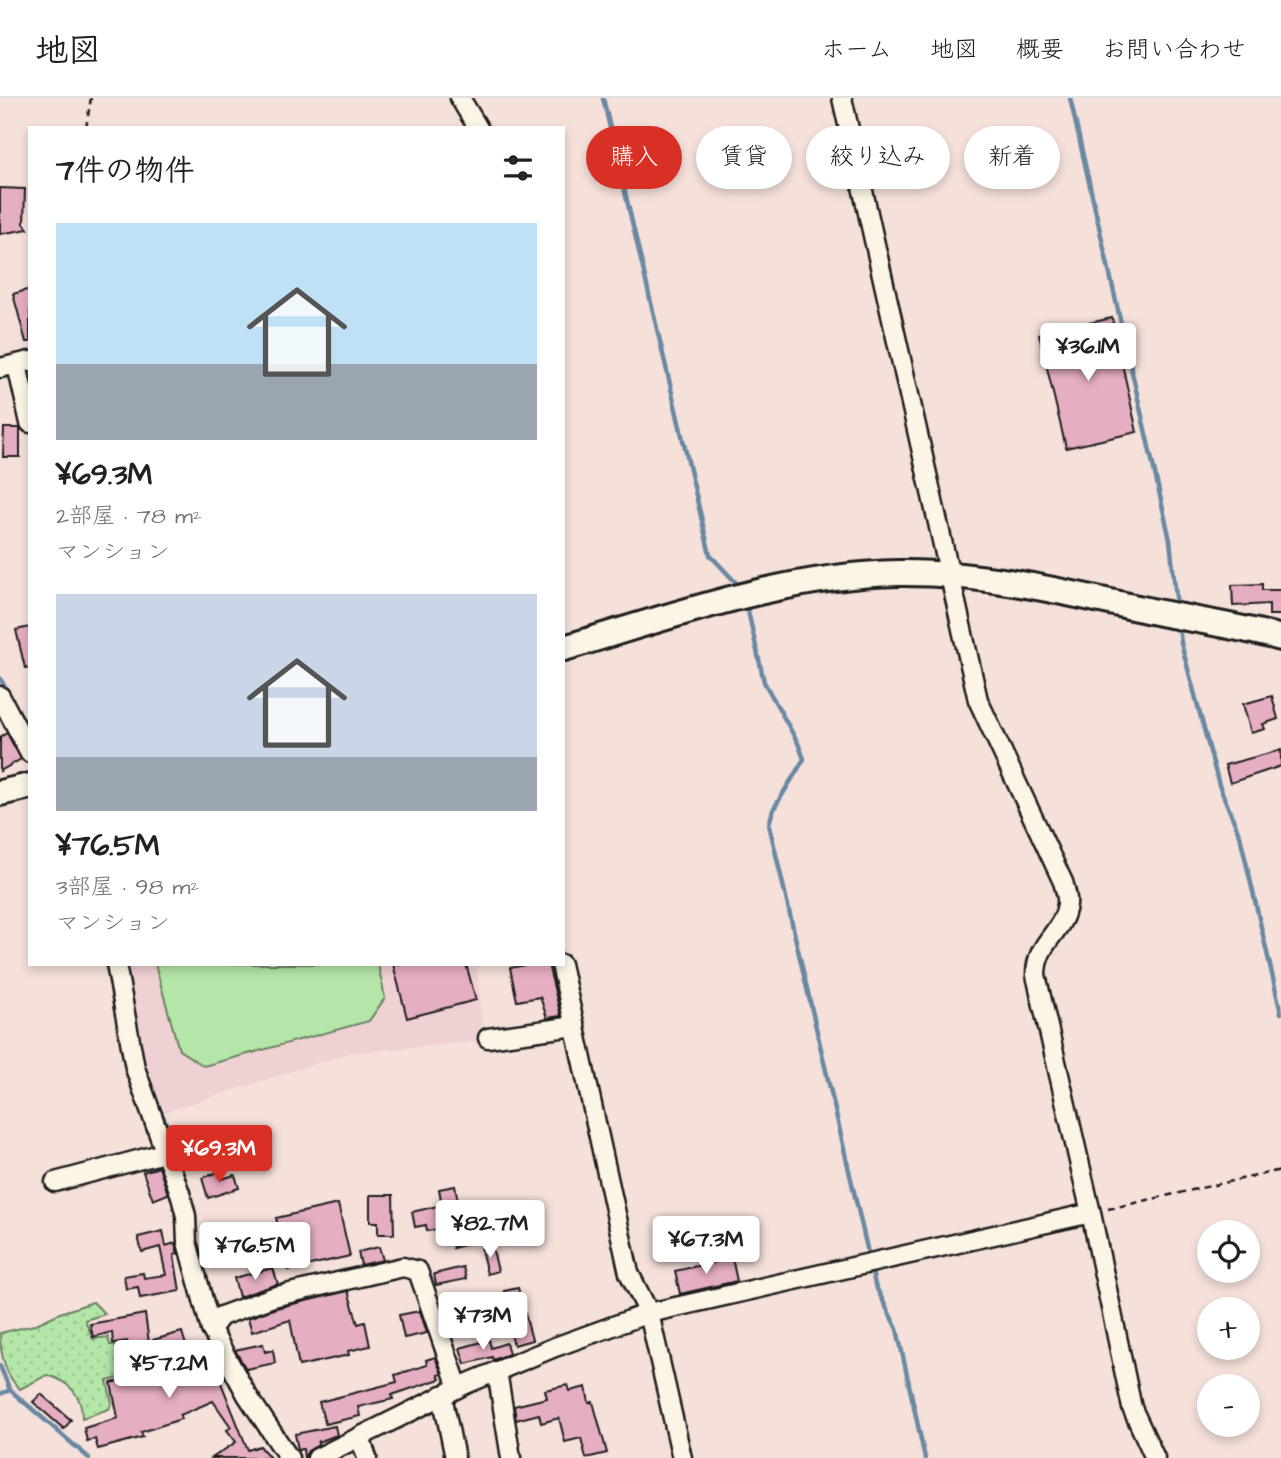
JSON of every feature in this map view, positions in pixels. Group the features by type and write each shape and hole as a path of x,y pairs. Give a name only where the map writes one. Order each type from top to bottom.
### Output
{"street":[{"path":"460,98 477,126"},
{"path":"842,98 978,700 1063,881 1068,901 1065,915 1036,960 1036,975 1091,1213 1132,1408 1155,1458"},
{"path":"16,365 28,415"},
{"path":"565,648 724,601 811,582 898,573 950,575 1057,591 1281,638"},
{"path":"0,696 27,741"},
{"path":"0,793 28,786"},
{"path":"116,966 135,1068 183,1205 187,1242 211,1329 247,1395 289,1458"},
{"path":"561,966 629,1273 649,1313 682,1458"},
{"path":"488,1038 575,1026"},
{"path":"55,1182 164,1153"},
{"path":"317,1458 450,1391 555,1347 649,1313 1091,1213"},
{"path":"211,1329 221,1316 273,1297 403,1267 418,1271 450,1391 455,1458"},
{"path":"498,1371 511,1458"},
{"path":"360,1437 367,1458"}],"path":[{"path":"86,126 91,98"},
{"path":"1091,1213 1281,1170"}],"shaded area":[{"path":"127,966 477,966 483,1041 349,1053 165,1112 149,1078 140,1048"}],"green space":[{"path":"156,966 378,966 385,998 369,1021 204,1066 179,1050"},
{"path":"93,1302 105,1314 85,1320 93,1339 108,1337 110,1345 119,1345 144,1372 107,1381 112,1403 109,1409 82,1418 77,1396 61,1381 47,1375 20,1389 15,1384 4,1363 0,1333 34,1325"}],"building":[{"path":"0,188 25,189 24,223 28,229 0,234"},
{"path":"28,290 28,342 26,342 13,294"},
{"path":"1112,318 1137,432 1066,448 1039,334"},
{"path":"4,428 20,428 20,457 3,457"},
{"path":"1262,584 1262,590 1281,590 1281,615 1269,615 1269,604 1233,606 1232,585"},
{"path":"28,627 28,667 25,668 16,630"},
{"path":"1272,696 1278,719 1263,724 1265,729 1251,733 1243,704"},
{"path":"7,733 21,759 0,771 0,737"},
{"path":"1281,750 1281,766 1230,783 1225,765"},
{"path":"394,966 467,966 476,1000 407,1018"},
{"path":"548,966 561,1016 547,1018 540,997 517,1001 510,968"},
{"path":"159,1167 168,1194 153,1200 143,1172"},
{"path":"218,1172 221,1179 235,1175 239,1188 208,1198 202,1178"},
{"path":"455,1186 467,1244 453,1248 449,1227 427,1231 426,1225 415,1227 412,1212 442,1205 439,1189"},
{"path":"370,1195 393,1195 394,1234 378,1234 378,1222 370,1222"},
{"path":"338,1204 350,1256 288,1270 276,1218"},
{"path":"163,1231 166,1246 175,1243 178,1254 174,1255 180,1291 140,1298 138,1287 126,1289 124,1276 143,1273 144,1278 166,1275 160,1247 142,1252 138,1237"},
{"path":"204,1233 220,1234 218,1262 204,1261"},
{"path":"492,1246 498,1271 487,1274 481,1249"},
{"path":"379,1247 383,1260 361,1265 358,1252"},
{"path":"732,1258 737,1281 680,1294 675,1271"},
{"path":"463,1267 466,1279 436,1285 434,1274"},
{"path":"273,1268 278,1284 239,1297 234,1278"},
{"path":"518,1288 532,1340 514,1345 505,1314 509,1313 504,1291"},
{"path":"348,1291 358,1324 365,1322 370,1346 348,1351 349,1355 299,1366 290,1320 252,1332 248,1318 276,1308"},
{"path":"420,1311 427,1333 404,1338 399,1315"},
{"path":"145,1314 150,1350 130,1354 127,1341 113,1343 112,1332 93,1337 90,1324"},
{"path":"182,1332 190,1359 205,1354 213,1374 217,1373 248,1450 260,1446 270,1458 212,1458 236,1442 227,1430 231,1427 213,1401 180,1415 181,1419 141,1432 143,1437 98,1449 95,1439 87,1441 84,1428 118,1418 111,1383 162,1372 153,1340"},
{"path":"489,1340 491,1348 506,1343 509,1354 493,1360 492,1357 465,1364 460,1348"},
{"path":"263,1344 265,1352 273,1350 275,1363 246,1369 235,1350"},
{"path":"435,1357 442,1374 438,1375 440,1379 392,1395 393,1399 358,1407 360,1416 325,1424 319,1402 397,1382 395,1375 427,1365 426,1360"},
{"path":"568,1385 570,1391 586,1387 589,1403 593,1402 607,1453 586,1458 581,1438 565,1442 559,1418 541,1423 539,1414 516,1420 514,1406 547,1398 545,1390"},
{"path":"41,1394 71,1420 64,1429 33,1402"},
{"path":"335,1426 337,1435 318,1442 304,1458 303,1449 298,1450 295,1434"}],"waterway":[{"path":"603,98 710,555 740,587"},
{"path":"1070,98 1170,540 1177,607"},
{"path":"746,602 764,682 804,759 773,810 769,824 869,1257"},
{"path":"1179,626 1181,643 1219,785 1240,836 1281,1013"},
{"path":"0,678 28,728"},
{"path":"153,1094 169,1130 165,1137"},
{"path":"871,1266 875,1285 897,1329 925,1458"},
{"path":"0,1366 10,1390 89,1458"},
{"path":"0,1394 10,1390"}]}
